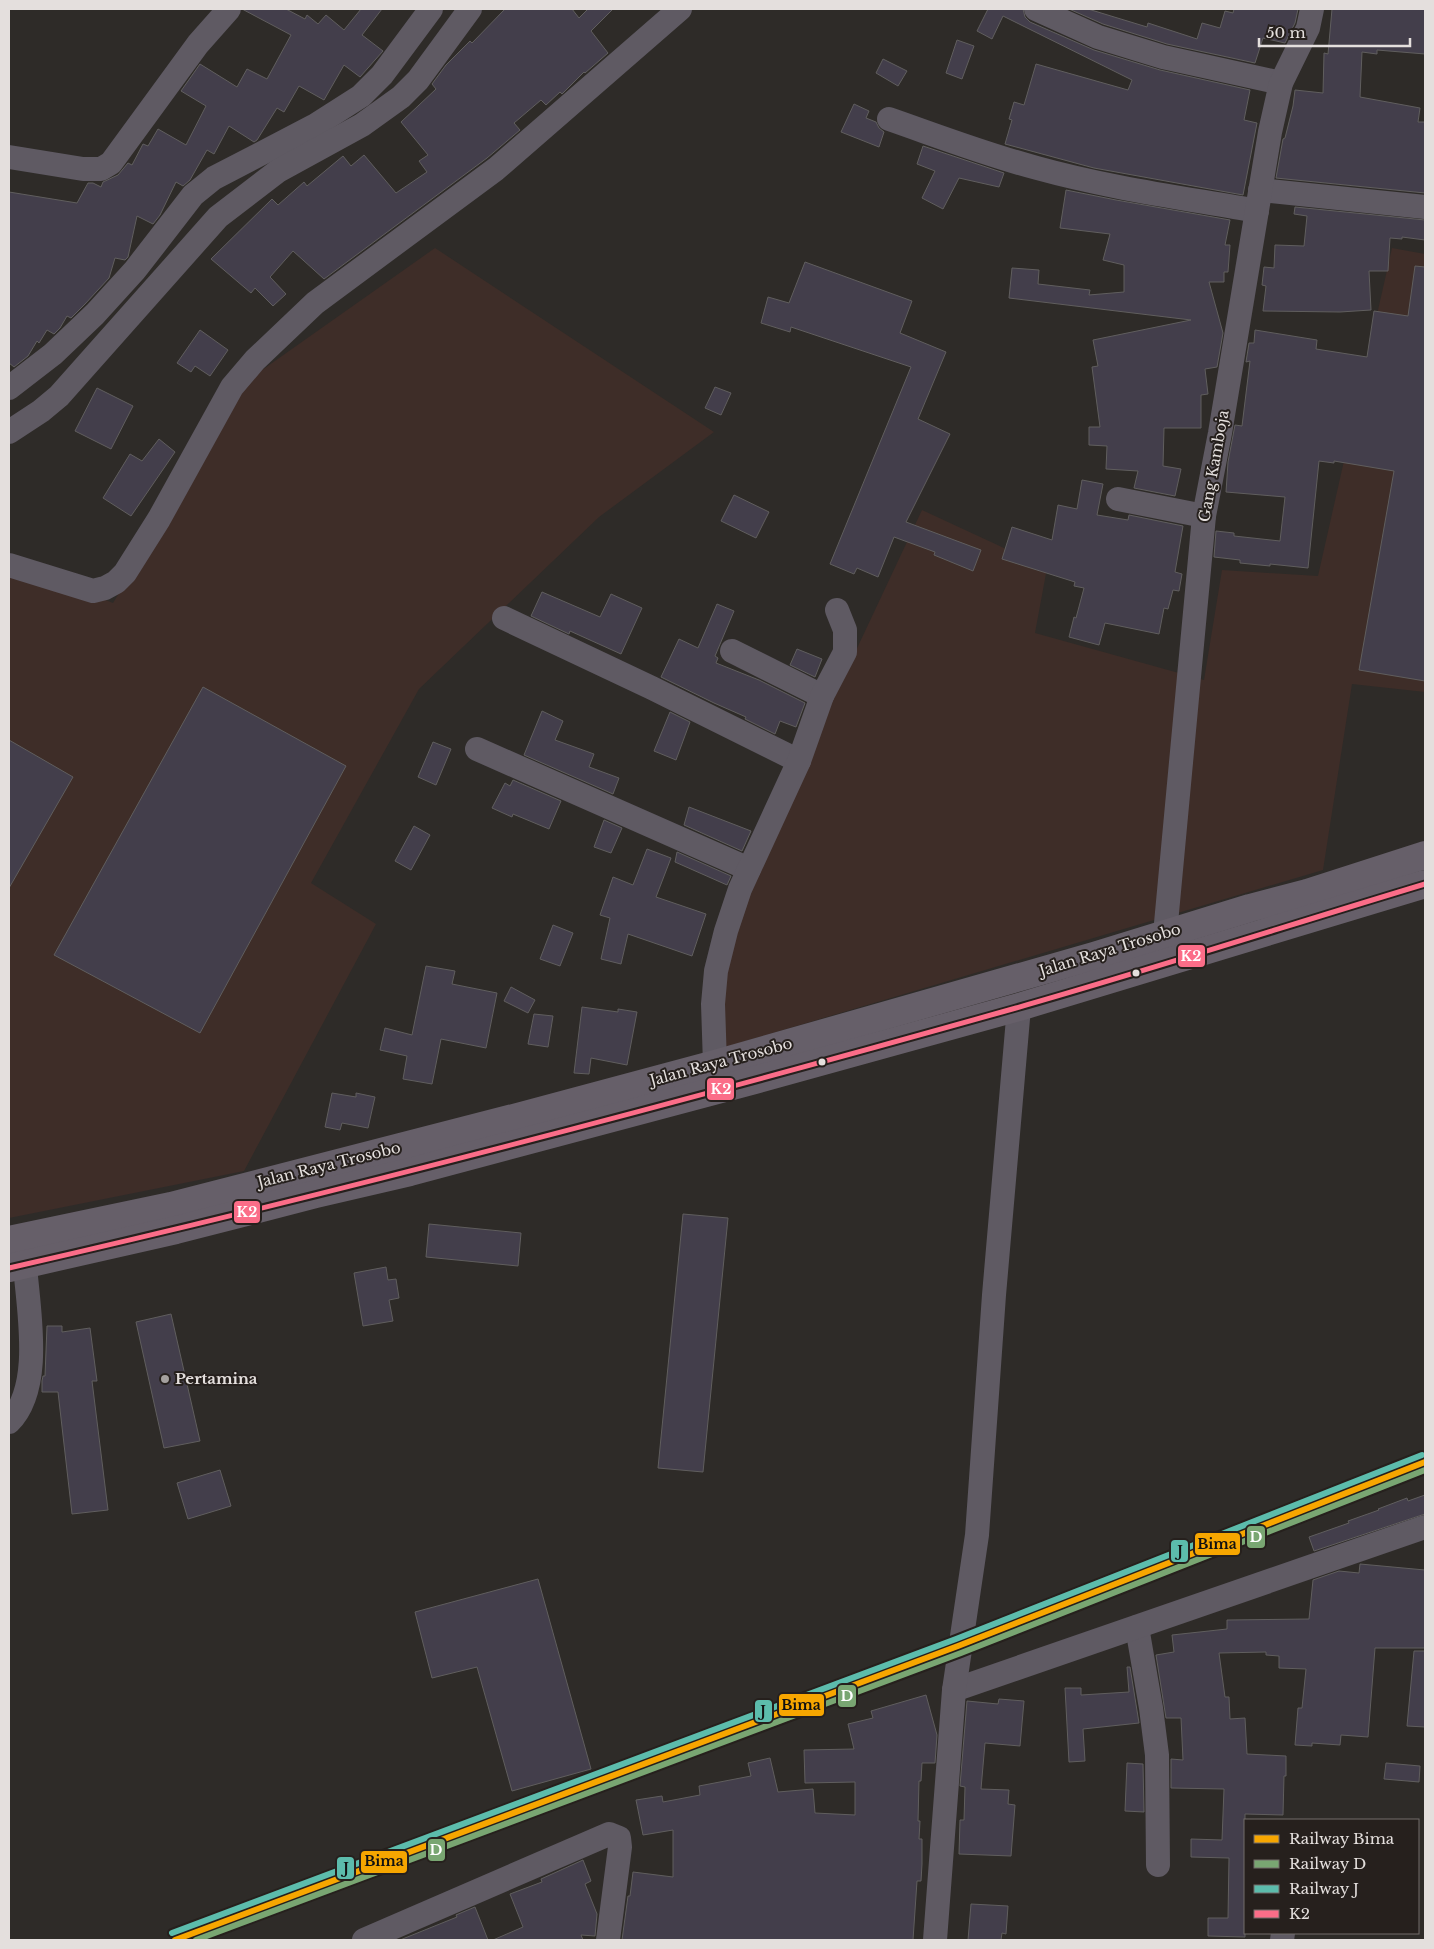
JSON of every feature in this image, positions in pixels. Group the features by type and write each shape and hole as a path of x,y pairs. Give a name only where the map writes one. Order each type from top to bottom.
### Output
{"highway":[{"name":"Jalan Raya Trosobo","path":"9,1240 171,1206 715,1064 981,989 1307,893 1425,855"},
{"name":"Jalan Raya Trosobo","path":"17,1267 410,1172 1019,1007 1425,884"}],"street":[{"path":"9,156 83,169 102,169 111,163 198,44 229,9"},
{"path":"9,388 52,354 95,314 135,270 193,195 214,178 314,126 361,96 382,75 431,9"},
{"path":"9,432 41,411 59,396 218,217 278,171 362,125 402,97 418,80 470,9"},
{"path":"9,565 93,591 105,588 116,582 125,573 159,519 232,387 255,360 315,303 496,169 680,9"},
{"path":"1036,9 1098,37 1163,57 1281,82"},
{"name":"Gang Kamboja","path":"1165,934 1204,516 1220,433 1270,132 1281,82 1308,28 1312,9"},
{"path":"889,119 1037,168 1090,180 1259,200 1425,207"},
{"path":"1118,499 1204,516"},
{"path":"715,1064 713,1004 716,971 726,931 740,889 799,761 822,696 845,652 845,630 837,610"},
{"path":"504,618 652,688 799,761"},
{"path":"732,651 822,696"},
{"path":"477,749 749,869"},
{"path":"936,1940 954,1690 976,1542 1019,1007"},
{"path":"10,1411 25,1391 31,1341 17,1267"},
{"path":"954,1690 1425,1527"},
{"path":"1137,1627 1157,1755 1158,1865"},
{"path":"364,1940 609,1834 619,1838 620,1846 608,1940"}],"shaded area":[{"path":"435,248 714,432 599,517 419,689 311,883 376,924 244,1171 9,1218 9,567 15,563 113,603 248,380"},
{"path":"1392,248 1425,254 1425,692 1352,684 1323,870 712,1051 711,959 922,510 1047,568 1035,633 1204,680 1222,570 1318,576"}],"building":[{"path":"242,9 286,9 305,19 307,15 318,24 326,15 344,30 361,9 382,9 362,35 383,51 360,77 344,65 324,100 299,86 284,112 277,108 254,142 229,126 214,154 207,150 190,180 183,186 176,182 160,215 153,224 137,216 128,257 125,260 115,258 109,278 85,304 71,318 67,316 54,334 47,330 39,343 37,341 28,356 14,367 9,363 9,192 77,203 88,183 101,187 103,182 118,175 128,163 132,165 143,144 148,146 158,129 186,145 206,106 181,91 200,64 237,87 247,69 267,79 291,35"},
{"path":"505,9 572,9 579,18 588,9 613,9 591,31 608,53 584,72 562,94 560,92 546,105 541,100 514,123 520,130 487,158 324,279 293,251 270,277 286,294 273,306 255,288 251,293 211,259 272,199 278,205 304,182 307,186 343,156 351,166 364,155 396,193 427,172 419,161 428,155 401,122 436,89 432,84 446,65 470,41 472,43"},
{"path":"988,9 1023,9 1025,17 1030,22 1094,50 1160,70 1250,90 1244,120 1257,123 1243,195 1094,168 1005,144 1012,120 1009,119 1014,102 1024,105 1036,64 1128,90 1132,80 1003,16 992,39 977,31"},
{"path":"1069,9 1088,9 1147,27 1148,23 1197,39 1202,23 1220,28 1225,11 1233,13 1234,9 1298,9 1295,23 1285,43 1263,38 1255,63 1167,44 1103,24"},
{"path":"1332,9 1425,9 1425,54 1377,50 1377,54 1362,52 1360,97 1420,108 1418,122 1425,122 1425,193 1276,178 1295,90 1323,93 1324,53 1328,54"},
{"path":"957,40 974,46 962,79 946,73"},
{"path":"883,59 907,71 898,86 876,73"},
{"path":"854,104 869,111 866,118 876,122 884,132 879,147 841,132"},
{"path":"923,146 1004,173 999,187 959,178 943,209 922,198 935,171 917,164"},
{"path":"1066,190 1230,220 1225,245 1230,245 1228,272 1224,272 1224,282 1209,282 1223,333 1217,367 1205,369 1208,394 1201,395 1201,428 1164,428 1163,466 1181,469 1175,496 1134,488 1138,471 1106,469 1107,446 1089,445 1089,427 1100,427 1092,367 1098,366 1093,340 1191,320 1009,298 1012,268 1039,270 1038,284 1090,290 1089,295 1124,292 1124,265 1103,260 1110,234 1060,228"},
{"path":"1295,207 1425,220 1425,240 1402,237 1402,239 1390,238 1388,271 1369,271 1371,310 1340,312 1263,311 1266,286 1262,285 1264,267 1274,268 1275,245 1304,246 1307,216 1294,214"},
{"path":"805,262 912,301 900,333 946,352 918,419 950,434 906,522 981,550 973,571 934,555 935,552 894,537 878,577 857,568 854,574 830,564 911,367 791,327 790,332 761,323 768,297 789,303"},
{"path":"1415,266 1425,267 1425,681 1359,670 1394,471 1334,461 1334,463 1319,461 1308,568 1240,563 1240,560 1214,557 1216,531 1234,533 1234,536 1280,541 1285,497 1226,492 1228,462 1235,425 1242,426 1250,361 1246,362 1249,343 1254,343 1255,330 1317,340 1316,349 1367,357 1374,311 1408,316"},
{"path":"200,330 228,350 210,376 195,366 191,372 177,363"},
{"path":"715,387 731,393 721,415 705,408"},
{"path":"97,388 133,406 111,449 75,431"},
{"path":"159,439 175,452 131,516 103,498 130,454 142,461"},
{"path":"1082,480 1103,484 1097,515 1128,520 1129,515 1183,526 1175,572 1182,574 1179,591 1173,590 1168,609 1164,608 1159,634 1105,623 1099,645 1069,637 1084,588 1074,586 1075,582 1002,559 1012,527 1052,540 1058,505 1077,509"},
{"path":"734,495 769,512 756,538 721,521"},
{"path":"542,592 600,617 611,594 642,608 621,654 570,631 569,634 531,616"},
{"path":"717,604 734,611 715,656 718,658 716,663 759,680 805,703 796,727 780,721 775,734 745,719 746,717 661,677 679,639 698,648"},
{"path":"797,649 822,659 815,677 790,665"},
{"path":"203,687 346,766 200,1033 54,955"},
{"path":"542,711 563,721 555,740 594,754 589,767 619,778 613,794 524,755"},
{"path":"670,712 690,722 676,760 654,751"},
{"path":"9,740 73,777 9,888"},
{"path":"433,742 451,749 436,785 418,777"},
{"path":"513,780 561,801 549,829 513,814 512,817 492,808 505,783 510,786"},
{"path":"689,807 751,831 742,851 684,825"},
{"path":"604,820 622,828 611,853 594,847"},
{"path":"414,826 430,835 411,870 395,861"},
{"path":"647,849 671,858 656,897 706,914 692,956 628,934 621,964 601,959 610,918 600,915 613,877 633,885"},
{"path":"677,852 731,876 727,885 675,862"},
{"path":"553,925 573,933 560,966 540,959"},
{"path":"426,966 455,971 452,984 497,993 486,1048 441,1039 432,1084 403,1079 407,1056 380,1050 385,1028 412,1035"},
{"path":"511,987 535,1000 528,1013 504,1001"},
{"path":"582,1007 618,1012 618,1009 637,1012 627,1065 591,1058 589,1074 574,1073"},
{"path":"534,1014 553,1016 548,1047 528,1044"},
{"path":"332,1093 356,1097 356,1093 375,1097 368,1128 342,1123 340,1130 325,1127"},
{"path":"683,1214 728,1218 703,1472 658,1468"},
{"path":"429,1224 521,1233 518,1266 426,1257"},
{"path":"386,1267 388,1280 396,1279 399,1298 389,1300 393,1321 363,1326 354,1273"},
{"path":"171,1314 200,1441 164,1448 136,1322"},
{"path":"47,1326 62,1326 62,1332 90,1328 97,1381 92,1381 108,1510 72,1514 58,1392 42,1392 42,1381 43,1376 45,1376"},
{"path":"220,1470 231,1506 188,1519 177,1483"},
{"path":"1425,1495 1425,1514 1314,1551 1309,1537 1349,1523 1348,1521 1407,1498 1408,1501"},
{"path":"1360,1564 1425,1570 1425,1648 1375,1648 1368,1737 1341,1735 1340,1745 1312,1743 1312,1746 1295,1745 1298,1708 1302,1708 1306,1669 1279,1668 1279,1656 1266,1655 1266,1652 1219,1653 1225,1697 1229,1697 1230,1719 1245,1718 1247,1754 1286,1756 1286,1776 1284,1776 1283,1815 1245,1814 1245,1937 1208,1936 1208,1918 1228,1918 1229,1858 1191,1857 1191,1839 1222,1840 1224,1789 1171,1788 1171,1759 1183,1760 1181,1718 1166,1718 1156,1655 1174,1652 1172,1635 1227,1629 1227,1620 1309,1619 1313,1580 1339,1571 1359,1573"},
{"path":"538,1579 591,1769 512,1791 477,1667 432,1678 415,1612"},
{"path":"1414,1651 1425,1651 1425,1727 1407,1726"},
{"path":"1127,1667 1130,1667 1139,1723 1083,1729 1085,1761 1069,1762 1065,1688 1081,1688 1081,1695 1129,1692"},
{"path":"926,1695 937,1735 935,1763 922,1763 921,1781 919,1781 918,1821 920,1821 919,1839 922,1839 922,1864 921,1881 917,1881 913,1940 622,1940 633,1872 673,1877 673,1830 643,1835 636,1800 662,1796 663,1802 700,1795 699,1786 751,1776 748,1763 770,1758 778,1792 813,1789 815,1813 855,1815 855,1782 805,1783 804,1750 854,1749 848,1724 873,1718 871,1711"},
{"path":"999,1699 1024,1701 1020,1746 985,1743 981,1789 1009,1790 1008,1804 1015,1805 1011,1856 959,1854 960,1820 964,1820 965,1787 960,1786 967,1701 998,1704"},
{"path":"1127,1763 1143,1764 1144,1812 1125,1811"},
{"path":"1386,1763 1420,1766 1419,1782 1384,1779"},
{"path":"583,1860 591,1881 585,1884 597,1914 595,1936 581,1935 583,1940 493,1940 523,1927 510,1894 542,1882 541,1879"},
{"path":"971,1904 1008,1906 1006,1934 1002,1933 1001,1940 968,1940"},
{"path":"475,1907 488,1940 400,1940 457,1917 456,1915"}],"rail line":[{"name":"J","path":"172,1933 956,1639 1422,1455"},
{"name":"Bima","path":"175,1940 958,1646 1425,1462"},
{"name":"D","path":"196,1940 961,1653 1425,1470"}],"transit line":[{"name":"K2","path":"9,1268 388,1177 891,1043 1067,993 1425,884"}],"place":[{"name":"Pertamina","path":"165,1379"}]}
